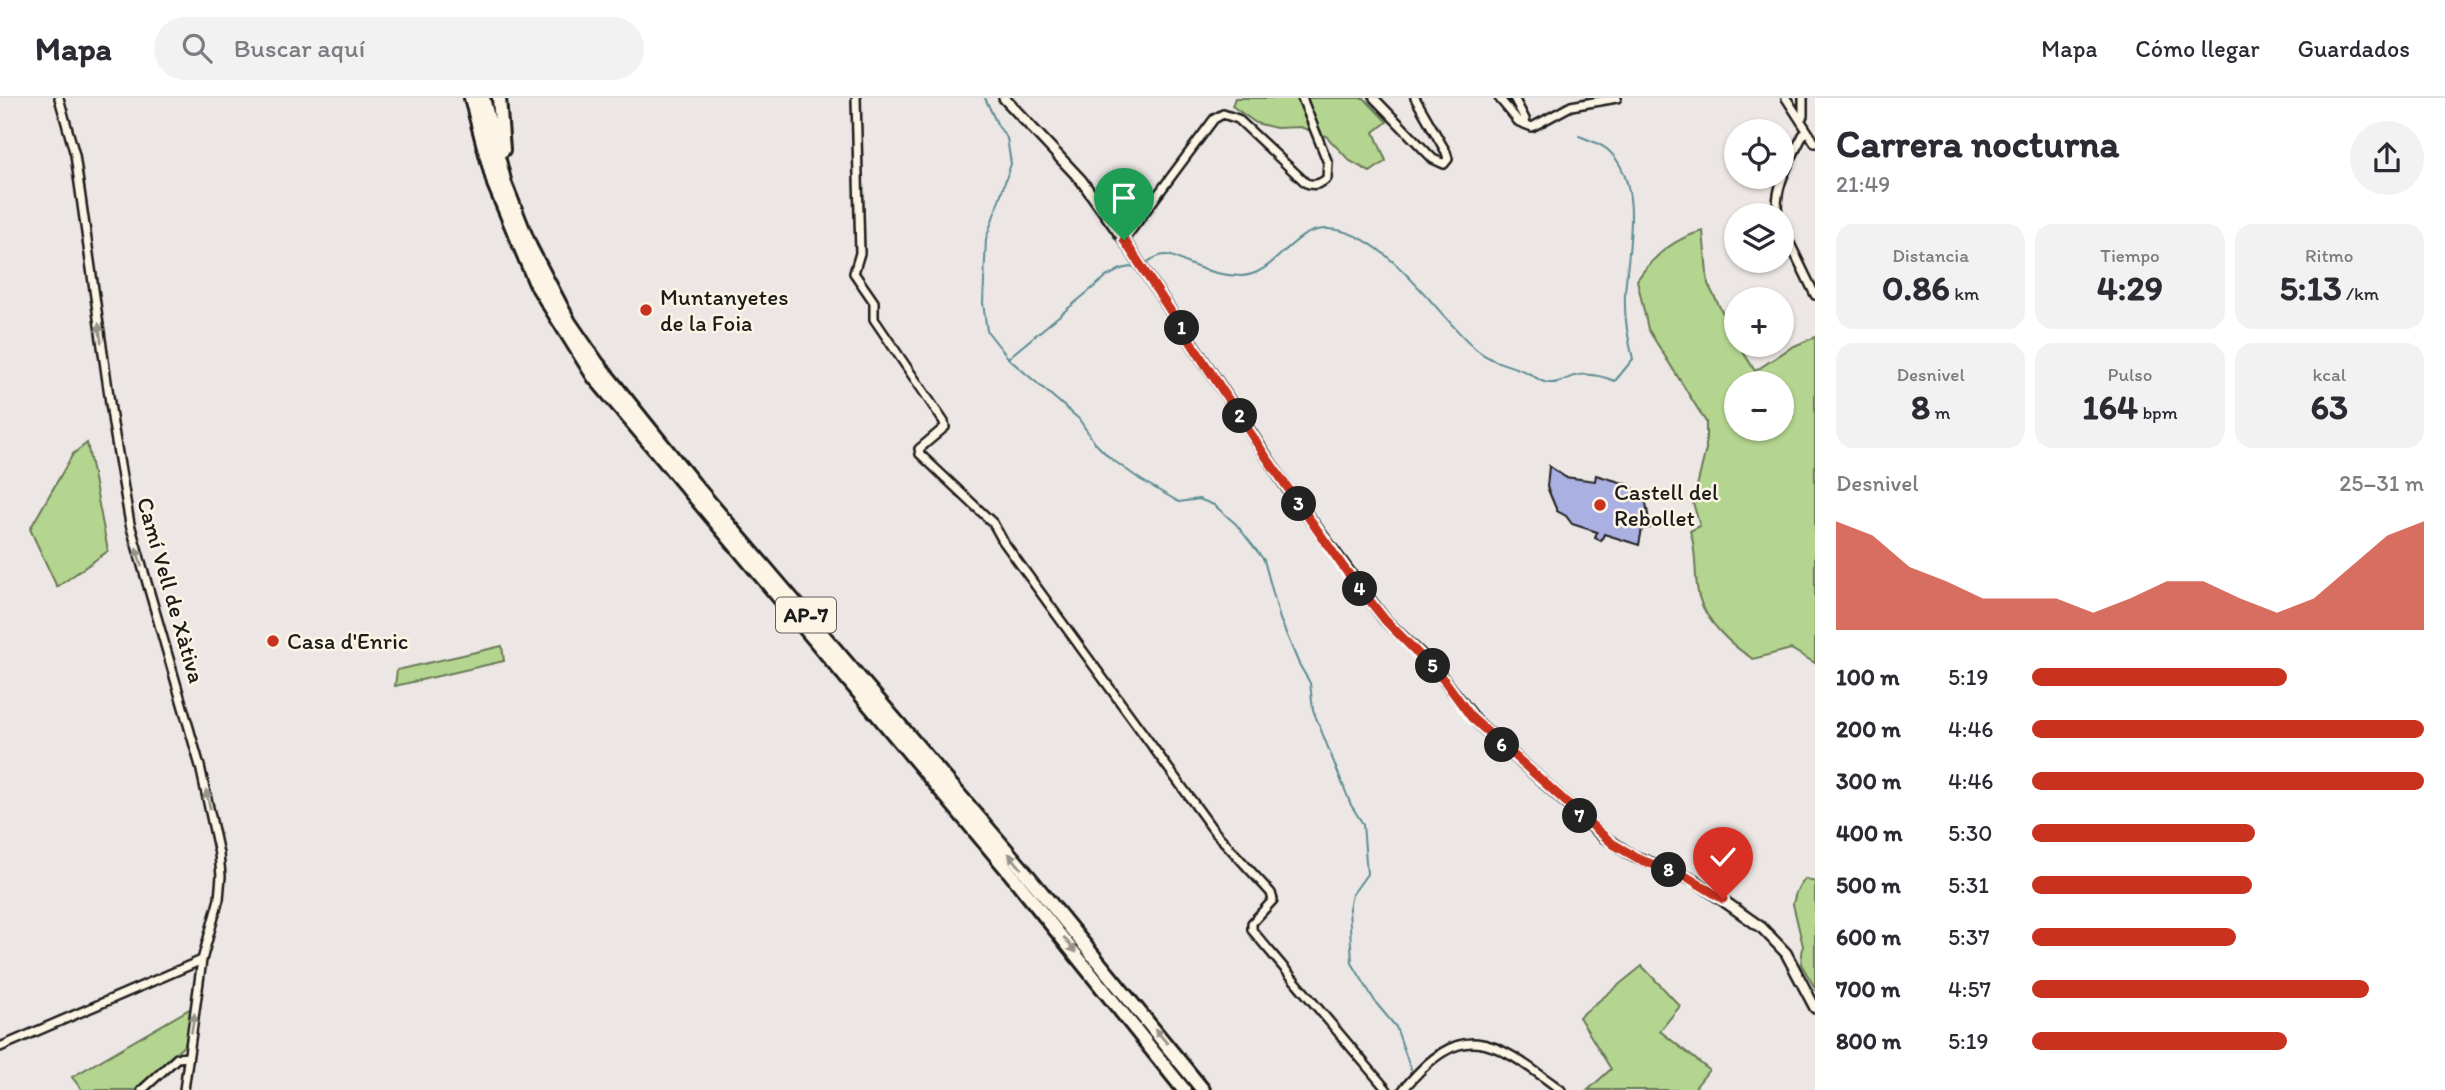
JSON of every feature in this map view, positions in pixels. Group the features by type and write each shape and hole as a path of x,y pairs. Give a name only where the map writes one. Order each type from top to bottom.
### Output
{"highway":[{"path":"463,98 471,139 494,184"},
{"name":"AP-7","path":"471,98 494,184 536,284 594,377 1010,873 1184,1090"},
{"name":"AP-7","path":"483,98 505,184 530,247 569,322 636,414 1020,866 1203,1090"},
{"path":"499,98 505,163 527,229 530,247"}],"street":[{"name":"Camí Vell de Xàtiva","path":"59,98 75,155 130,524 201,766 217,840 221,883 202,960 184,1090"},
{"path":"856,98 860,253 854,273 874,302 874,319 944,422 945,426 919,449 920,454 993,523 1003,541 1214,831 1271,893 1273,900 1252,923 1252,930 1387,1090"},
{"path":"1004,98 1070,166 1124,240 1266,457 1344,568 1385,620 1439,673 1471,716 1613,844 1641,860 1693,880 1762,928 1786,953 1815,1008"},
{"path":"1124,240 1214,119 1223,114 1238,119 1306,183 1324,181 1327,178 1328,163 1302,98"},
{"path":"1374,98 1437,162 1444,164 1448,159 1446,152 1415,98"},
{"path":"1499,98 1524,126 1538,126 1571,106 1617,98"},
{"path":"1514,98 1525,119 1522,122 1516,120"},
{"path":"1786,98 1815,143"},
{"path":"1800,119 1803,98"},
{"path":"1777,203 1783,178 1807,131"},
{"path":"1794,252 1815,295"},
{"path":"0,1047 202,960"},
{"path":"1403,1090 1438,1053 1465,1042 1508,1053 1561,1090"},
{"path":"142,1090 177,1058 188,1057"}],"green space":[{"path":"1235,98 1364,98 1387,122 1374,132 1386,161 1370,172 1350,161 1326,136 1300,127 1276,128 1256,123 1232,106"},
{"path":"1703,231 1708,284 1724,315 1724,357 1746,357 1755,371 1777,357 1794,357 1794,346 1815,337 1815,663 1791,649 1753,659 1721,632 1707,615 1699,597 1690,531 1700,526 1693,503 1706,449 1706,422 1648,329 1637,280 1666,249 1683,238"},
{"path":"87,443 108,551 57,587 30,529 73,454"},
{"path":"502,646 504,661 395,686 397,670"},
{"path":"1805,879 1815,882 1815,988 1801,964 1803,946 1793,904 1796,892"},
{"path":"1642,966 1680,1006 1660,1031 1709,1070 1693,1090 1588,1090 1611,1069 1579,1017"},
{"path":"193,1007 187,1043 135,1090 82,1090 72,1077"}],"building":[{"name":"Castell del Rebollet","path":"1549,466 1565,477 1595,481 1596,475 1630,485 1646,503 1649,520 1650,528 1642,529 1639,545 1604,534 1601,541 1595,538 1597,532 1572,524 1566,516 1557,511 1547,487"}],"waterway":[{"path":"985,98 998,126 1007,138 1011,164 986,239 983,303 987,331 1010,360 1079,419 1095,443 1110,458 1179,502 1199,499 1214,505 1236,524 1264,560 1280,619 1310,683 1313,710 1351,805 1363,824 1367,874 1352,895 1349,908 1352,963 1376,1003 1396,1027 1411,1070"},
{"path":"1146,263 1158,256 1168,255 1208,271 1241,276 1264,268 1293,243 1314,231 1327,229 1349,233 1390,259 1461,335 1489,358 1546,383 1584,374 1615,381 1633,359 1625,303 1630,199 1627,181 1608,150 1579,136"},
{"path":"1008,358 1106,277 1121,269 1135,266"}],"place":[{"name":"Muntanyetes de la Foia","path":"646,310"},
{"name":"Castell del Rebollet","path":"1600,505"},
{"name":"Casa d'Enric","path":"273,641"}],"route":[{"path":"1124,240 1266,457 1344,568 1385,620 1444,680 1472,718 1613,844 1641,860 1687,877 1723,899"}]}
